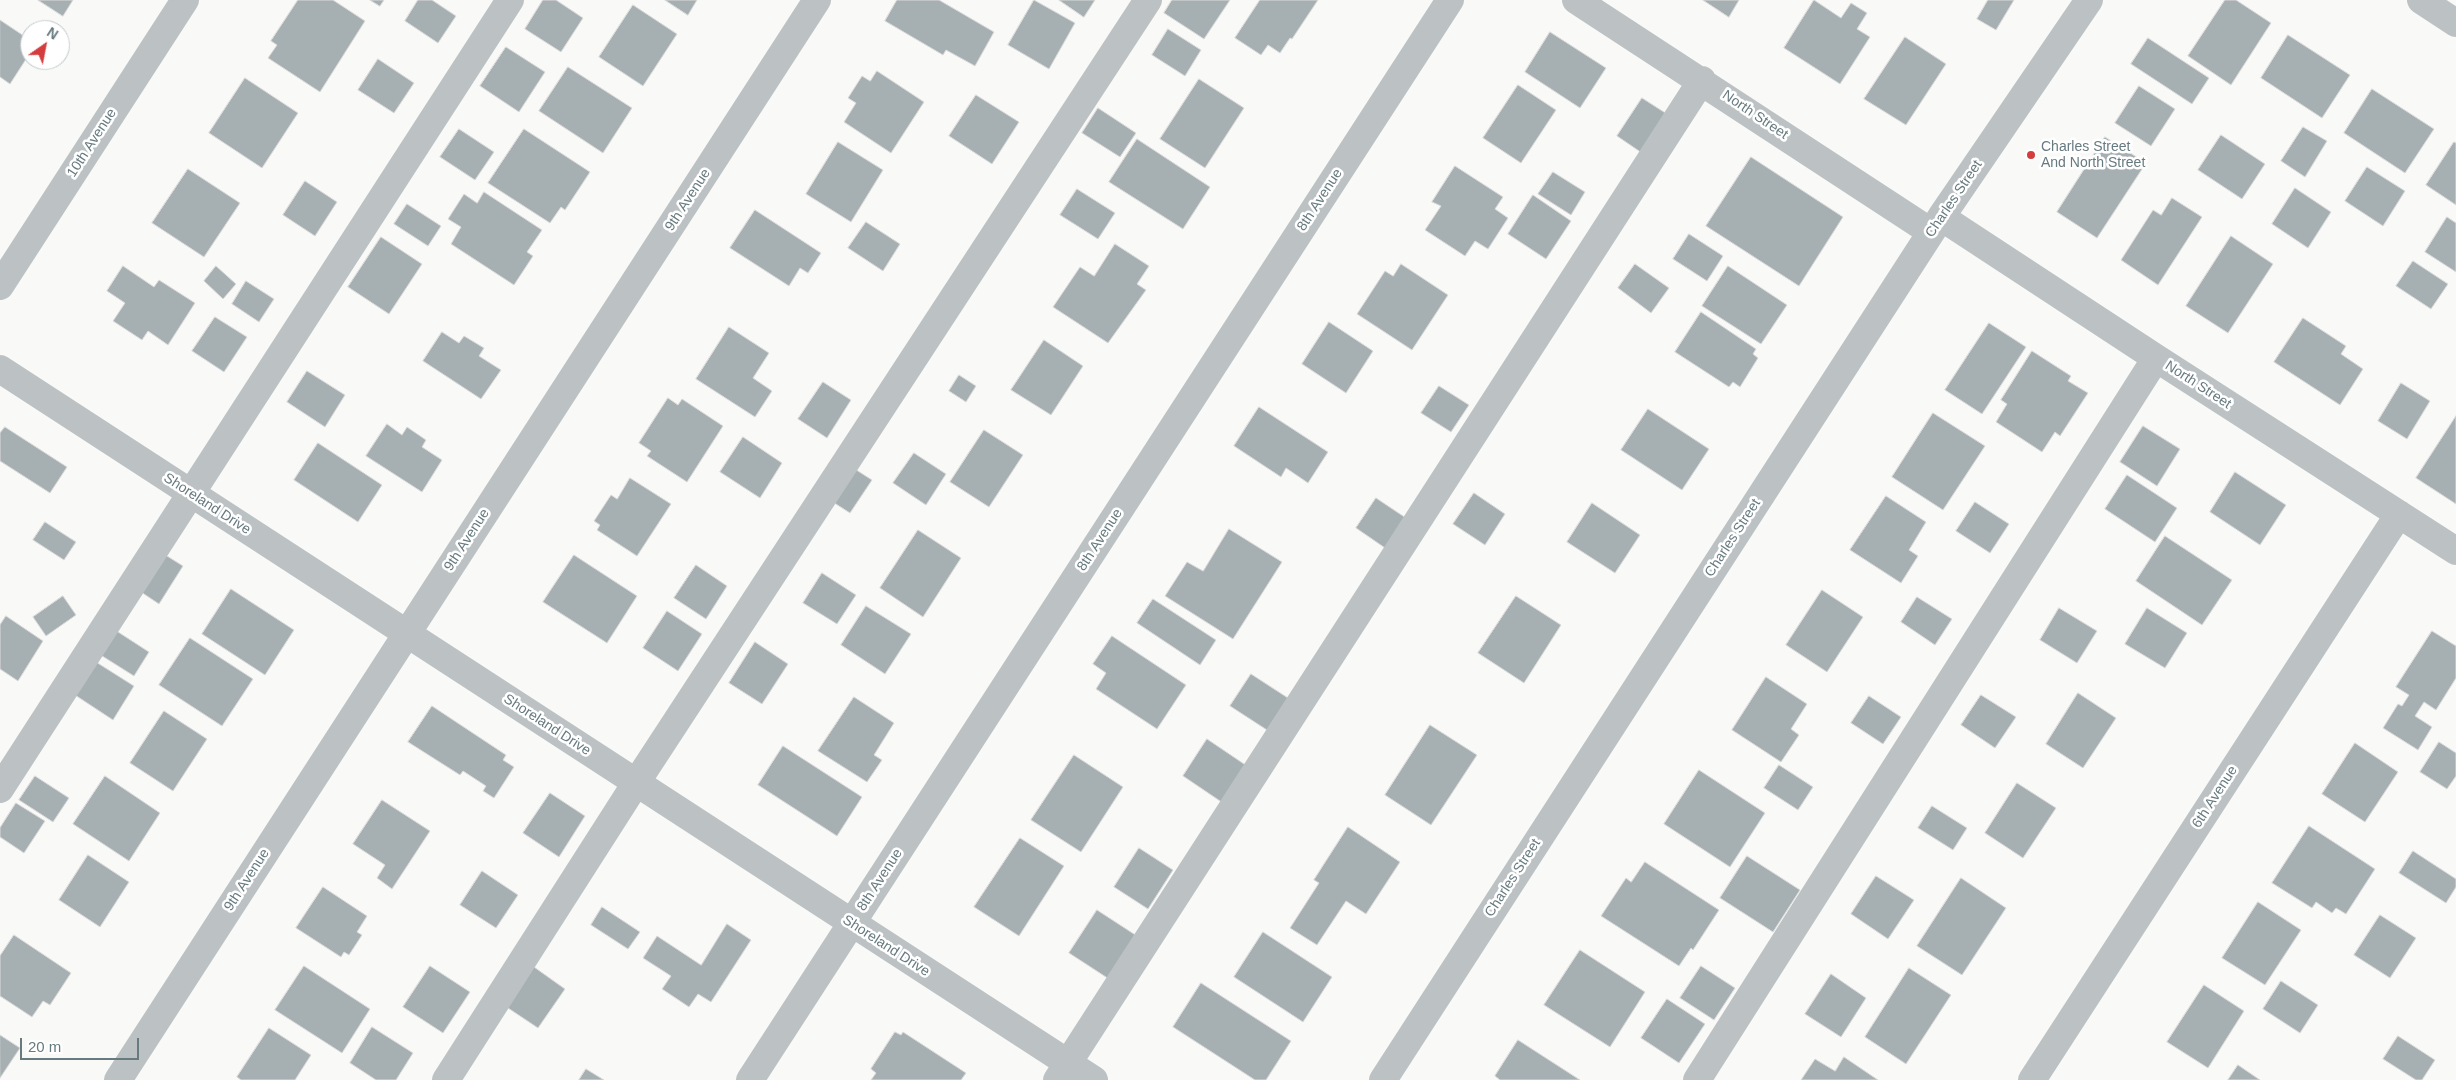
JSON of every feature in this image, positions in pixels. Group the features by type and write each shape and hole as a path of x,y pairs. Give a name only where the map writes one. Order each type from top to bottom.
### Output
{"street":[{"name":"10th Avenue","path":"0,286 185,0"},
{"path":"0,789 510,0"},
{"name":"9th Avenue","path":"118,1080 817,0"},
{"path":"446,1080 636,783 1148,0"},
{"name":"8th Avenue","path":"750,1080 1450,0"},
{"name":"North Street","path":"1576,0 1936,225 2156,358 2456,551"},
{"name":"Charles Street","path":"1383,1080 1936,225 2089,0"},
{"path":"2421,0 2456,22"},
{"path":"1062,1071 1702,80"},
{"path":"1697,1080 2156,358"},
{"name":"Shoreland Drive","path":"0,369 852,923 1062,1071 1094,1080"},
{"name":"6th Avenue","path":"2032,1080 2398,514"}],"building":[{"path":"38,0 73,0 63,16"},
{"path":"298,0 333,0 365,21 320,92 268,58 277,45 271,41"},
{"path":"370,0 384,0 380,6"},
{"path":"418,0 432,0 456,16 438,43 405,21"},
{"path":"543,0 556,0 583,18 561,52 525,29"},
{"path":"665,0 697,0 688,15"},
{"path":"897,0 939,0 994,32 975,66 946,50 943,55 885,21"},
{"path":"1034,0 1075,23 1049,69 1008,45"},
{"path":"1059,0 1095,0 1084,17"},
{"path":"1172,0 1230,0 1204,39 1164,13"},
{"path":"1260,0 1318,0 1292,39 1290,38 1280,53 1268,45 1261,55 1235,38"},
{"path":"1703,0 1739,0 1729,17"},
{"path":"1814,0 1841,18 1851,3 1867,13 1857,29 1870,37 1840,84 1784,48"},
{"path":"1988,0 2014,0 1996,30 1977,19"},
{"path":"2225,0 2236,0 2271,23 2231,85 2188,56"},
{"path":"633,5 677,34 643,86 599,57"},
{"path":"0,20 20,33 20,68 10,84 0,77"},
{"path":"1168,29 1201,50 1185,76 1152,55"},
{"path":"1550,32 1606,68 1580,108 1525,72"},
{"path":"2288,35 2350,75 2322,118 2261,78"},
{"path":"1905,37 1946,64 1906,125 1864,99"},
{"path":"2148,38 2209,78 2192,104 2131,64"},
{"path":"506,47 545,72 519,112 480,86"},
{"path":"378,59 414,83 394,113 358,90"},
{"path":"568,67 632,108 603,153 539,111"},
{"path":"877,71 924,102 891,153 844,122 856,103 848,98 862,76 870,81"},
{"path":"245,78 298,113 262,168 209,133"},
{"path":"1199,79 1244,108 1205,168 1160,139"},
{"path":"1518,85 1556,110 1521,163 1483,138"},
{"path":"2139,86 2175,109 2151,146 2115,123"},
{"path":"2372,89 2434,129 2405,173 2344,133"},
{"path":"976,95 1019,122 992,164 949,136"},
{"path":"1642,98 1667,114 1642,153 1617,136"},
{"path":"1098,108 1136,133 1120,157 1082,133"},
{"path":"2303,127 2327,141 2305,177 2281,161"},
{"path":"459,129 494,152 475,180 440,157"},
{"path":"524,129 590,172 565,210 561,207 550,223 488,183"},
{"path":"2221,135 2265,164 2242,199 2198,170"},
{"path":"2105,137 2146,163 2097,238 2057,212"},
{"path":"1137,139 1210,187 1183,229 1109,182"},
{"path":"838,142 883,170 851,222 806,194"},
{"path":"2454,142 2456,143 2456,205 2426,185"},
{"path":"1751,157 1843,217 1799,286 1706,226"},
{"path":"1455,166 1503,197 1495,209 1508,218 1488,249 1475,241 1465,256 1425,230 1441,206 1432,202"},
{"path":"2367,167 2405,191 2383,226 2345,201"},
{"path":"188,169 240,203 204,257 152,223"},
{"path":"1553,172 1585,192 1571,215 1538,194"},
{"path":"305,181 337,202 315,236 283,215"},
{"path":"2295,188 2331,212 2308,248 2272,224"},
{"path":"1077,189 1115,213 1098,239 1060,215"},
{"path":"484,192 542,230 527,252 533,256 514,285 451,244 461,227 448,219 464,194 477,203"},
{"path":"1533,195 1571,221 1546,259 1508,234"},
{"path":"2172,198 2202,217 2158,285 2121,260 2153,210 2161,215"},
{"path":"407,204 441,226 428,246 394,224"},
{"path":"755,210 821,253 808,273 800,268 789,286 730,248"},
{"path":"2447,217 2456,223 2456,272 2425,252"},
{"path":"866,222 900,244 883,271 848,248"},
{"path":"1689,234 1723,256 1707,281 1673,259"},
{"path":"2231,236 2273,264 2228,333 2186,306"},
{"path":"381,237 422,264 389,314 348,287"},
{"path":"1115,244 1149,266 1137,284 1146,290 1108,343 1053,307 1080,267 1094,276"},
{"path":"2413,261 2448,284 2431,309 2396,286"},
{"path":"1401,264 1448,295 1412,350 1357,314 1385,271 1393,276"},
{"path":"1635,264 1669,288 1651,313 1618,288"},
{"path":"123,266 154,287 159,280 195,303 168,345 148,331 142,340 113,321 125,303 107,291"},
{"path":"216,266 236,284 223,299 204,281"},
{"path":"1728,266 1787,305 1761,344 1702,306"},
{"path":"246,281 274,299 259,322 232,304"},
{"path":"1701,312 1756,349 1753,354 1758,358 1740,387 1733,382 1729,387 1675,352"},
{"path":"215,317 247,337 224,372 192,351"},
{"path":"2303,318 2346,346 2341,354 2363,369 2340,405 2274,362"},
{"path":"1329,322 1373,351 1346,393 1302,364"},
{"path":"1989,323 2026,347 1982,414 1945,390"},
{"path":"729,327 769,353 753,378 772,391 755,417 696,379"},
{"path":"442,332 459,343 464,336 484,348 479,356 501,370 481,399 423,361"},
{"path":"1044,340 1083,366 1051,415 1011,390"},
{"path":"2032,351 2071,376 2068,381 2088,393 2060,436 2055,432 2042,452 1996,422 2007,404 2001,400"},
{"path":"307,371 345,395 325,427 287,402"},
{"path":"959,375 976,386 966,402 949,391"},
{"path":"823,382 851,400 827,438 798,419"},
{"path":"2401,383 2430,401 2407,439 2378,421"},
{"path":"1439,386 1469,405 1451,432 1421,413"},
{"path":"668,398 678,405 682,399 723,426 687,482 647,456 651,451 639,443"},
{"path":"1259,407 1328,452 1308,483 1286,468 1281,477 1234,446"},
{"path":"1648,409 1709,449 1682,490 1621,450"},
{"path":"1933,413 1985,446 1943,510 1892,477"},
{"path":"2456,416 2456,504 2416,478"},
{"path":"387,424 402,435 407,427 426,440 422,447 442,460 422,492 366,456"},
{"path":"2143,426 2180,449 2157,486 2120,462"},
{"path":"5,427 67,467 50,493 0,461 0,433"},
{"path":"984,430 1023,455 989,507 950,482"},
{"path":"743,437 782,463 760,498 720,472"},
{"path":"318,443 382,485 358,522 294,480"},
{"path":"914,453 946,474 926,505 893,483"},
{"path":"847,464 872,480 850,513 825,497"},
{"path":"2235,472 2286,505 2260,545 2210,512"},
{"path":"2127,475 2177,508 2155,542 2105,509"},
{"path":"630,478 671,504 637,556 597,530 600,525 594,521 611,495 617,499"},
{"path":"1474,493 1505,514 1485,545 1453,524"},
{"path":"1886,496 1926,522 1909,550 1918,556 1901,583 1850,550"},
{"path":"1376,498 1409,520 1388,550 1356,528"},
{"path":"1975,502 2009,524 1990,553 1956,531"},
{"path":"1592,503 1640,535 1615,573 1567,542"},
{"path":"45,522 76,542 64,560 33,540"},
{"path":"1229,529 1282,562 1233,639 1165,596 1187,562 1203,571"},
{"path":"918,530 961,558 923,617 880,588"},
{"path":"2165,536 2232,580 2202,625 2136,581"},
{"path":"159,551 183,566 159,604 135,588"},
{"path":"574,555 637,596 607,643 543,602"},
{"path":"696,565 727,586 706,619 674,598"},
{"path":"822,573 856,595 837,624 803,603"},
{"path":"231,589 294,630 265,675 202,634"},
{"path":"1822,590 1863,617 1827,672 1786,645"},
{"path":"63,596 76,615 46,636 33,617"},
{"path":"1516,596 1561,625 1524,683 1478,653"},
{"path":"1917,597 1952,619 1935,645 1901,622"},
{"path":"1153,599 1216,640 1200,665 1137,623"},
{"path":"866,606 911,634 885,674 841,645"},
{"path":"2059,608 2097,631 2077,663 2040,640"},
{"path":"2147,608 2187,633 2165,668 2125,644"},
{"path":"667,611 702,634 678,671 643,648"},
{"path":"6,616 43,641 18,681 0,669 0,625"},
{"path":"115,630 149,652 134,676 99,654"},
{"path":"2432,631 2456,646 2456,678 2436,710 2424,702 2415,716 2432,727 2418,750 2383,728 2398,704 2402,706 2409,695 2396,687"},
{"path":"1112,636 1186,685 1157,729 1096,689 1106,673 1093,664"},
{"path":"190,638 253,679 222,726 159,685"},
{"path":"755,642 788,664 762,704 729,683"},
{"path":"96,662 134,686 113,720 75,695"},
{"path":"1251,674 1288,698 1267,730 1230,706"},
{"path":"1766,677 1807,704 1791,729 1799,735 1781,762 1732,730"},
{"path":"2078,693 2116,718 2083,768 2046,744"},
{"path":"1981,695 2016,717 1995,748 1961,725"},
{"path":"1869,696 1901,717 1883,744 1851,723"},
{"path":"854,697 894,723 874,755 882,760 867,782 818,751"},
{"path":"432,706 506,755 503,760 514,767 494,798 483,791 486,786 463,771 460,775 408,742"},
{"path":"164,711 207,739 173,791 130,763"},
{"path":"1430,725 1477,755 1431,825 1385,795"},
{"path":"1207,739 1247,766 1223,803 1183,776"},
{"path":"2439,742 2456,753 2456,776 2447,789 2420,772"},
{"path":"2355,743 2398,772 2365,822 2322,794"},
{"path":"783,746 862,797 837,836 758,785"},
{"path":"1074,755 1123,787 1081,852 1031,820"},
{"path":"1779,765 1813,787 1798,810 1764,788"},
{"path":"1699,770 1765,813 1730,867 1664,824"},
{"path":"35,776 69,798 53,822 19,800"},
{"path":"105,776 160,813 129,861 73,824"},
{"path":"2017,783 2056,808 2023,858 1985,833"},
{"path":"550,793 585,816 559,857 523,833"},
{"path":"382,800 430,831 392,889 377,878 385,865 353,844"},
{"path":"16,803 45,821 24,853 0,837 0,828"},
{"path":"1932,806 1967,828 1953,850 1918,828"},
{"path":"2309,826 2375,869 2346,914 2336,908 2332,913 2316,902 2312,908 2272,883"},
{"path":"1348,827 1400,862 1366,914 1346,901 1317,945 1290,928 1319,883 1314,880"},
{"path":"1020,838 1064,866 1019,936 974,907"},
{"path":"1139,848 1173,870 1148,909 1114,887"},
{"path":"2413,851 2456,879 2456,887 2446,903 2399,873"},
{"path":"88,855 129,882 100,927 59,900"},
{"path":"1747,856 1800,890 1773,932 1720,898"},
{"path":"1645,862 1719,910 1693,950 1691,948 1679,966 1601,916 1626,878 1631,882"},
{"path":"482,871 518,895 496,928 460,905"},
{"path":"1876,876 1914,900 1888,939 1851,914"},
{"path":"1961,878 2006,908 1962,975 1917,946"},
{"path":"323,887 367,916 357,932 362,935 349,955 344,952 341,957 296,928"},
{"path":"2258,902 2301,930 2265,985 2222,958"},
{"path":"602,907 640,932 628,949 591,925"},
{"path":"1097,910 1137,936 1109,979 1069,953"},
{"path":"2380,915 2416,938 2390,978 2354,955"},
{"path":"727,924 751,940 711,1002 698,994 689,1007 662,989 671,976 643,958 657,936 701,965"},
{"path":"1263,932 1332,977 1303,1022 1234,977"},
{"path":"14,935 71,973 50,1005 43,1001 32,1017 0,996 0,956"},
{"path":"1580,950 1645,992 1610,1047 1544,1005"},
{"path":"527,962 565,989 538,1028 499,1002"},
{"path":"304,966 370,1009 342,1053 275,1010"},
{"path":"430,966 470,992 443,1033 403,1007"},
{"path":"1701,966 1735,988 1714,1020 1680,998"},
{"path":"1909,968 1951,995 1906,1064 1865,1037"},
{"path":"1831,974 1866,998 1841,1037 1805,1014"},
{"path":"2281,981 2318,1005 2300,1033 2263,1009"},
{"path":"1201,983 1291,1041 1266,1080 1255,1080 1173,1027"},
{"path":"2204,985 2244,1011 2208,1068 2167,1042"},
{"path":"1667,999 1705,1024 1679,1063 1641,1038"},
{"path":"372,1027 413,1053 396,1080 376,1080 350,1063"},
{"path":"269,1028 311,1055 295,1080 241,1080 237,1077"},
{"path":"895,1032 901,1035 903,1032 966,1073 961,1080 871,1080 876,1073 871,1069"},
{"path":"0,1035 20,1048 0,1078"},
{"path":"2398,1036 2435,1060 2422,1080 2416,1080 2383,1059"},
{"path":"1518,1040 1580,1080 1500,1080 1495,1076"},
{"path":"1844,1057 1878,1080 1801,1080 1815,1059 1835,1071"},
{"path":"2238,1065 2260,1080 2228,1080"},
{"path":"586,1069 604,1080 579,1080"}],"place":[{"name":"Charles Street And North Street","path":"2031,155"}]}
